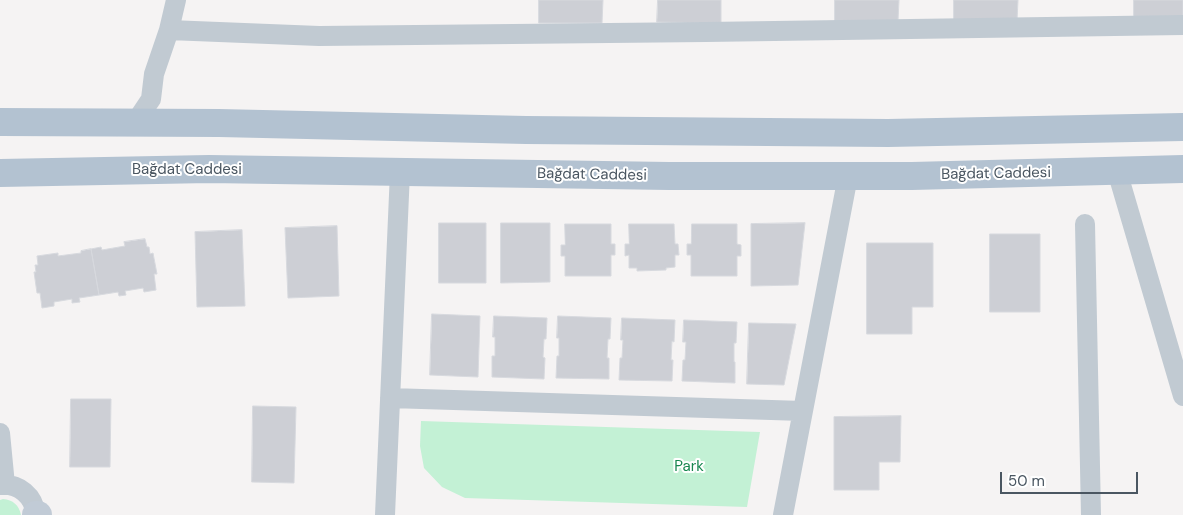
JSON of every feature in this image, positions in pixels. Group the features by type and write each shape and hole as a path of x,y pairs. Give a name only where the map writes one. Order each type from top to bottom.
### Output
{"main road":[{"path":"0,122 219,123 516,130 878,133 1183,127"},
{"name":"Bağdat Caddesi","path":"0,173 209,169 669,176 912,176 1183,169"}],"street":[{"path":"135,123 151,99 154,74 169,30 176,0"},
{"path":"169,30 329,36 1183,25"},
{"path":"1117,171 1183,396"},
{"path":"386,515 400,172"},
{"path":"784,515 848,176"},
{"path":"1085,224 1091,515"},
{"path":"390,398 803,411"},
{"path":"0,433 3,485 20,488 27,494 32,501 37,515"}],"green space":[{"name":"Park","path":"421,421 760,432 747,507 465,498 442,487 424,468 420,446"},
{"path":"3,499 15,504 19,508 21,515 0,515 0,500"}],"building":[{"path":"539,0 603,0 602,23 539,23"},
{"path":"658,0 721,0 721,23 657,22"},
{"path":"835,0 899,0 898,21 835,21"},
{"path":"954,0 1018,0 1017,21 954,20"},
{"path":"1134,0 1183,0 1183,19 1134,18"},
{"path":"439,223 486,223 486,283 439,283"},
{"path":"501,223 550,223 550,282 501,283"},
{"path":"805,223 798,285 751,286 751,224"},
{"path":"565,224 611,224 611,244 615,244 615,255 611,255 611,276 565,276 565,256 561,256 561,245 565,245"},
{"path":"629,224 674,224 675,244 678,244 679,255 675,255 675,267 666,268 666,270 637,271 637,268 629,268 629,255 625,256 625,244 629,244"},
{"path":"692,224 737,224 737,244 741,245 741,256 737,256 737,276 691,276 691,255 687,255 687,244 691,244"},
{"path":"337,226 339,296 288,298 285,228"},
{"path":"242,230 245,306 197,307 195,232"},
{"path":"990,234 1040,234 1040,312 990,312"},
{"path":"145,239 150,254 153,253 157,274 154,274 156,290 144,292 143,288 125,291 126,295 119,296 118,292 99,295 91,249 101,247 102,250 125,246 124,242"},
{"path":"867,243 933,243 933,307 912,307 912,334 867,334"},
{"path":"91,249 99,295 79,298 80,302 72,303 72,299 54,302 54,306 42,308 40,293 37,293 34,272 36,272 35,265 38,265 37,256 58,253 58,256 81,253 81,251"},
{"path":"432,314 480,316 478,377 430,375"},
{"path":"494,316 547,318 543,357 545,358 544,379 492,377 492,356 495,356 495,337 493,337"},
{"path":"558,316 611,318 607,358 609,358 609,379 556,378 557,356 559,356 559,338 557,338"},
{"path":"622,318 675,320 671,360 673,360 672,381 619,380 623,340 621,340"},
{"path":"684,320 737,322 736,343 734,343 735,383 682,381 686,342 683,342"},
{"path":"749,323 796,324 784,385 747,384"},
{"path":"71,399 111,399 110,467 70,467"},
{"path":"253,406 296,407 294,483 252,482"},
{"path":"901,416 900,462 879,462 879,490 834,490 834,417"}]}
